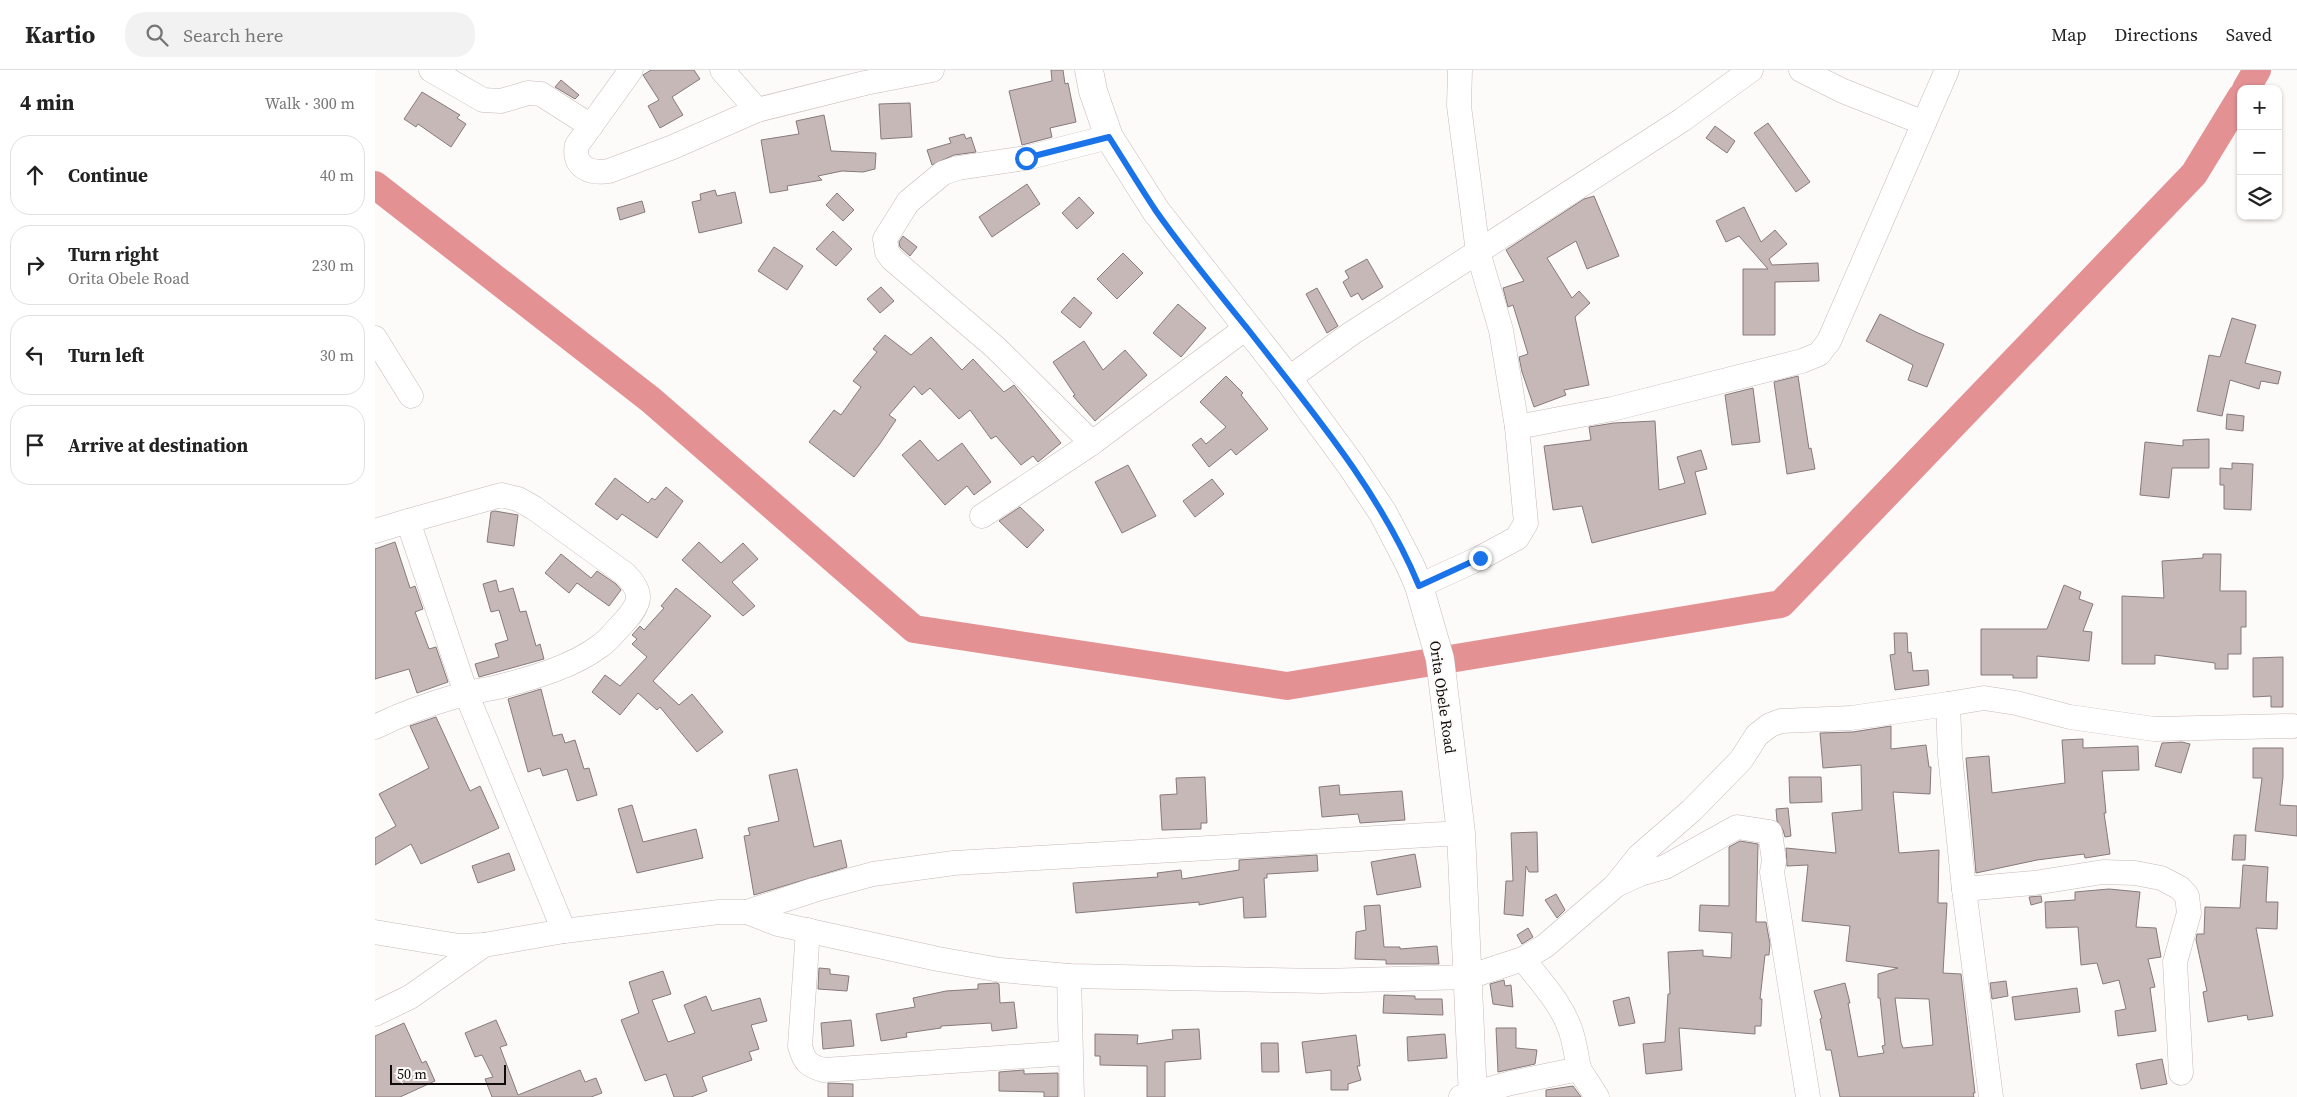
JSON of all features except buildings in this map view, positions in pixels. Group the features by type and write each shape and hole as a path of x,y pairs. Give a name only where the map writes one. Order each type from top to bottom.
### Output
{"main road":[{"name":"Orita Obele Road","path":"1089,70 1093,91 1109,137 1156,211 1246,328 1288,379 1351,465 1383,513 1419,586 1440,659 1461,833 1468,977 1469,1096"}],"street":[{"path":"431,70 483,100 501,101 528,93 541,94 591,126"},
{"path":"631,70 577,145 575,154 580,164 598,172 609,171 673,147 757,110 855,85 932,70"},
{"path":"722,70 757,110"},
{"path":"1419,586 1480,558 1517,538 1526,523 1517,427 1501,330 1478,252 1459,106 1459,70"},
{"path":"1288,379 1352,333 1682,120 1751,70"},
{"path":"1801,70 1843,91 1924,123"},
{"path":"1517,427 1612,409 1802,361 1819,354 1829,341 1947,70"},
{"path":"1092,443 996,348 892,259 885,245 885,239 908,202 943,172 1026,158 1109,137"},
{"path":"982,516 1092,443 1246,328"},
{"path":"375,338 411,396"},
{"path":"375,531 501,496 519,499 625,574 636,585 639,596 633,612 602,645 580,660 500,686 466,693 394,718 375,727"},
{"path":"408,521 466,693 564,931"},
{"path":"747,912 778,924 938,959 1000,970 1069,976 1323,981 1468,977 1523,960 1545,946 1615,886 1639,856 1691,810 1741,760 1757,735 1770,725 1781,721 1851,718 1984,698 2016,703 2070,717 2154,729 2293,726"},
{"path":"1948,704 1950,755 1964,889 1991,1097"},
{"path":"1615,886 1640,874 1665,867 1737,826 1770,832 1774,861 1772,872 1808,1097"},
{"path":"375,932 459,946 484,945 564,931 719,912 747,912 814,890 873,874 954,863 1461,833"},
{"path":"1964,889 2033,883 2103,872 2135,873 2161,878 2180,888 2187,896 2189,913 2175,962 2181,1073"},
{"path":"808,930 800,1046 804,1059 812,1067 823,1070 1070,1054"},
{"path":"375,1014 410,997 484,945"},
{"path":"1523,960 1554,1000 1566,1020 1572,1034 1579,1069 1597,1097"},
{"path":"1069,976 1072,1097"},
{"path":"1469,1096 1511,1083 1579,1069"}],"waterway":[{"path":"2248,85 2257,70"},
{"path":"375,185 651,400 914,629 1287,686 1781,604 2194,174 2237,104"}],"route":[{"path":"1026,158 1109,137 1156,211 1246,328 1288,379 1351,465 1383,513 1419,586 1480,558"}]}
